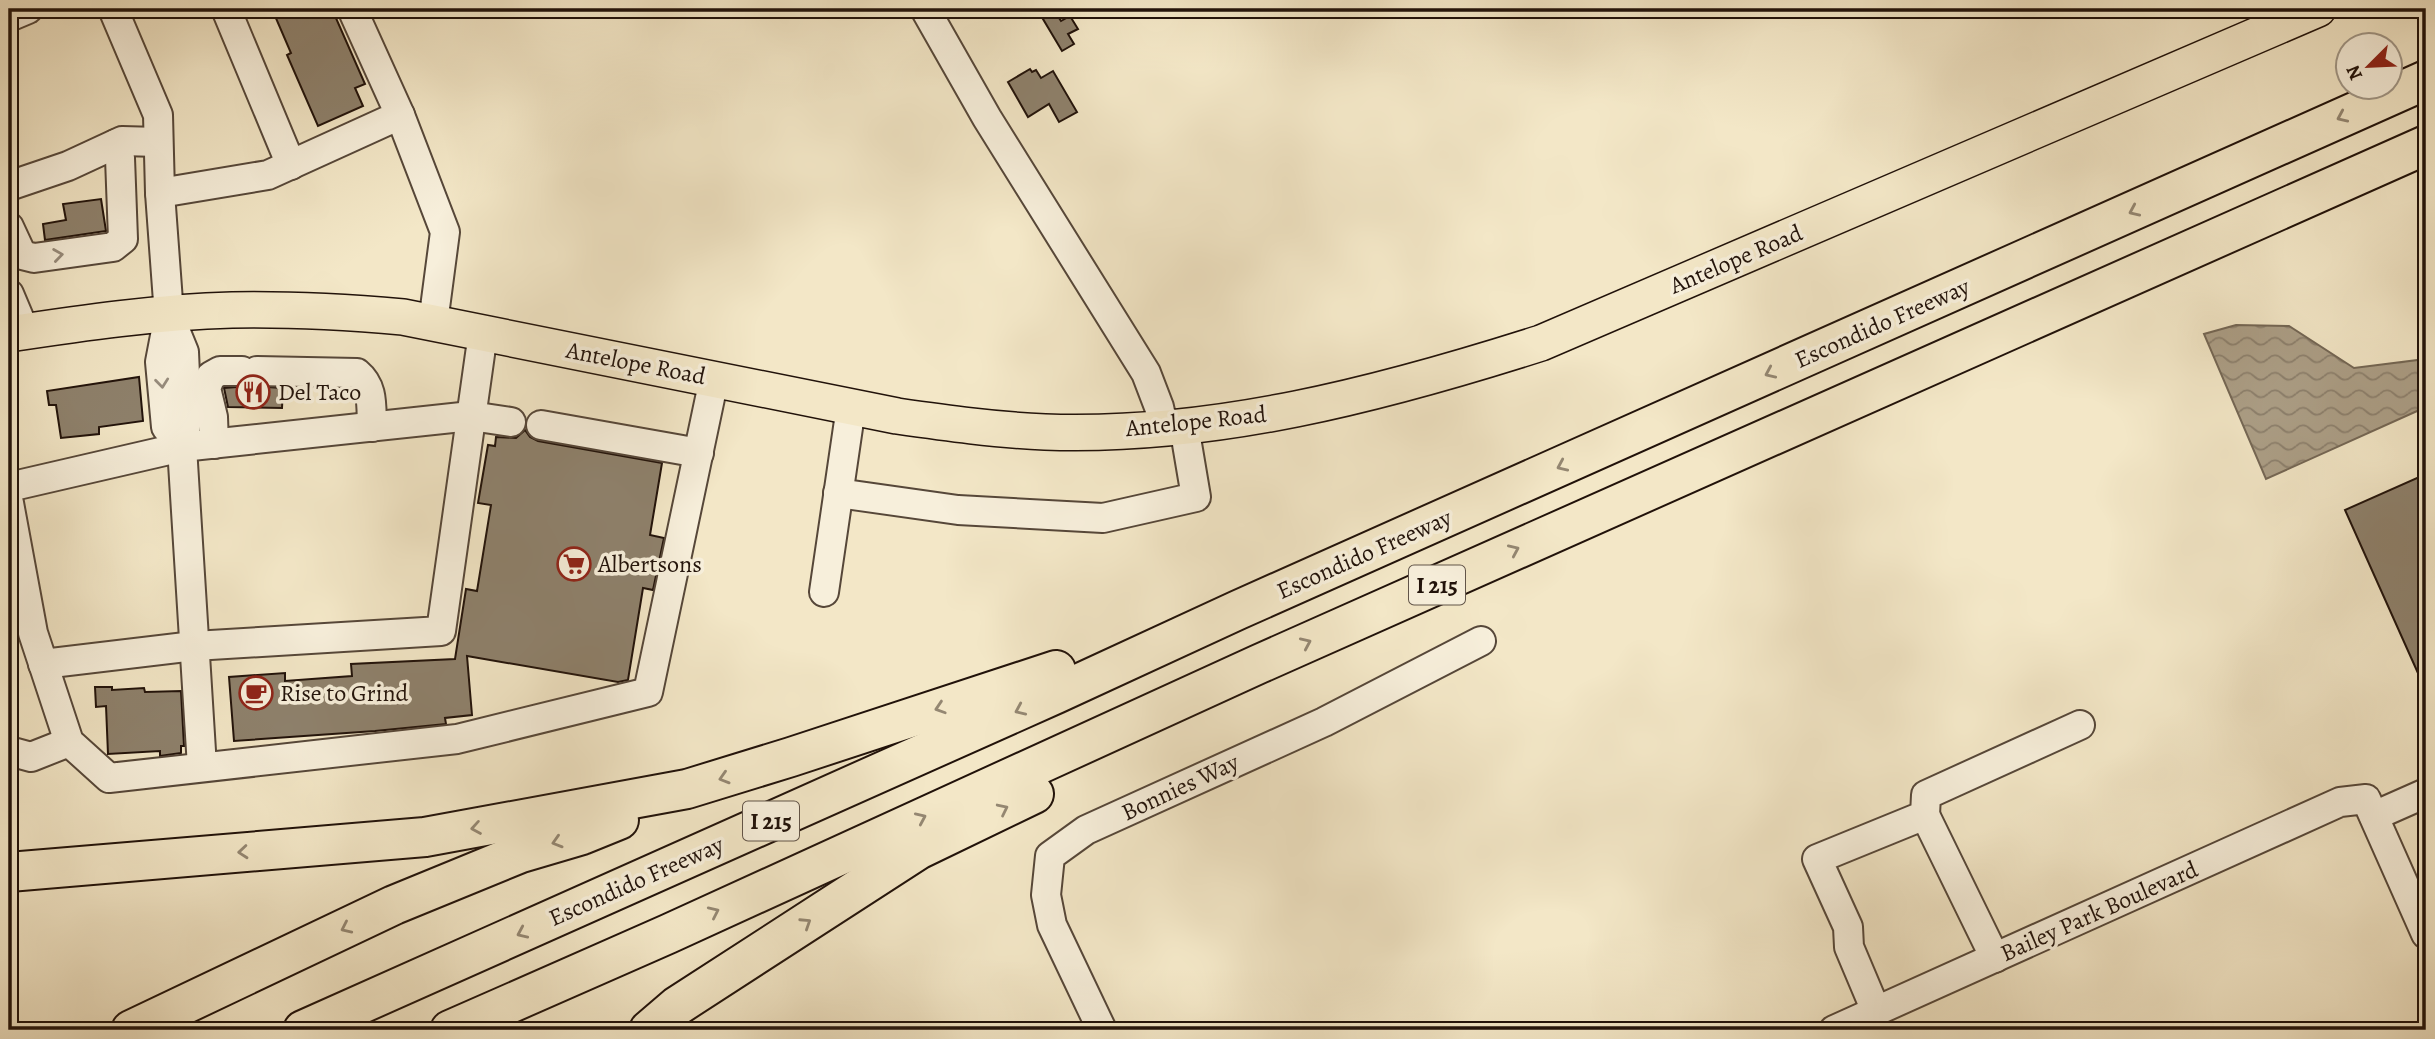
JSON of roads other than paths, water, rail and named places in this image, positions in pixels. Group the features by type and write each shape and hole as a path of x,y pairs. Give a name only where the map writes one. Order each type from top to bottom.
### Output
{"highway":[{"name":"Escondido Freeway","path":"303,1030 2426,80"},
{"name":"I 215","path":"450,1030 1259,664 2426,145"},
{"path":"9,872 425,837 687,789 1238,610"},
{"path":"649,1030 677,1006 918,850 1146,740 1259,664"},
{"path":"131,1030 394,905 521,853 582,835 646,810 687,789"},
{"path":"510,1030 631,972 668,933"}],"main road":[{"name":"Antelope Road","path":"17,333 231,310 334,312 403,317 932,421 1047,432 1174,428 1303,408 1441,375 1541,343 2318,9"}],"street":[{"path":"9,17 28,9"},
{"path":"113,9 158,115 160,193 169,315 160,362 166,427 182,447 202,767"},
{"path":"226,9 291,165"},
{"path":"352,9 400,115 445,232 433,323"},
{"path":"838,493 958,510 1103,518 1196,497 1174,428 1159,407 1146,373 987,118 925,9"},
{"path":"160,193 268,175 400,115"},
{"path":"14,185 68,166 122,141 158,142"},
{"path":"9,226 22,255 34,258 113,247 123,239 120,158 116,144"},
{"path":"9,294 17,333"},
{"path":"43,664 194,646 441,631 483,333"},
{"path":"214,444 213,417 206,388 211,376 220,370 357,373 365,379 370,390 372,427"},
{"path":"9,503 33,633 69,742 109,778 457,739 648,692 714,379"},
{"path":"824,592 850,407"},
{"path":"9,487 182,447 471,416 511,422"},
{"path":"541,425 699,453"},
{"name":"Bonnies Way","path":"1102,1030 1052,925 1046,895 1050,856 1086,830 1324,722 1481,642"},
{"path":"1995,958 1925,815 1926,795 2080,726"},
{"path":"20,754 69,742"},
{"name":"Bailey Park Boulevard","path":"1834,1030 2340,802 2370,807 2426,793"},
{"path":"2370,807 2426,934"},
{"path":"1876,1012 1849,947 1848,927 1817,859 1925,815"}],"water":[{"path":"2236,325 2289,326 2354,368 2426,359 2426,407 2266,479 2204,334"}],"place":[{"name":"Del Taco","path":"253,392"},
{"name":"Albertsons","path":"574,564"},
{"name":"Rise to Grind","path":"256,693"}]}
